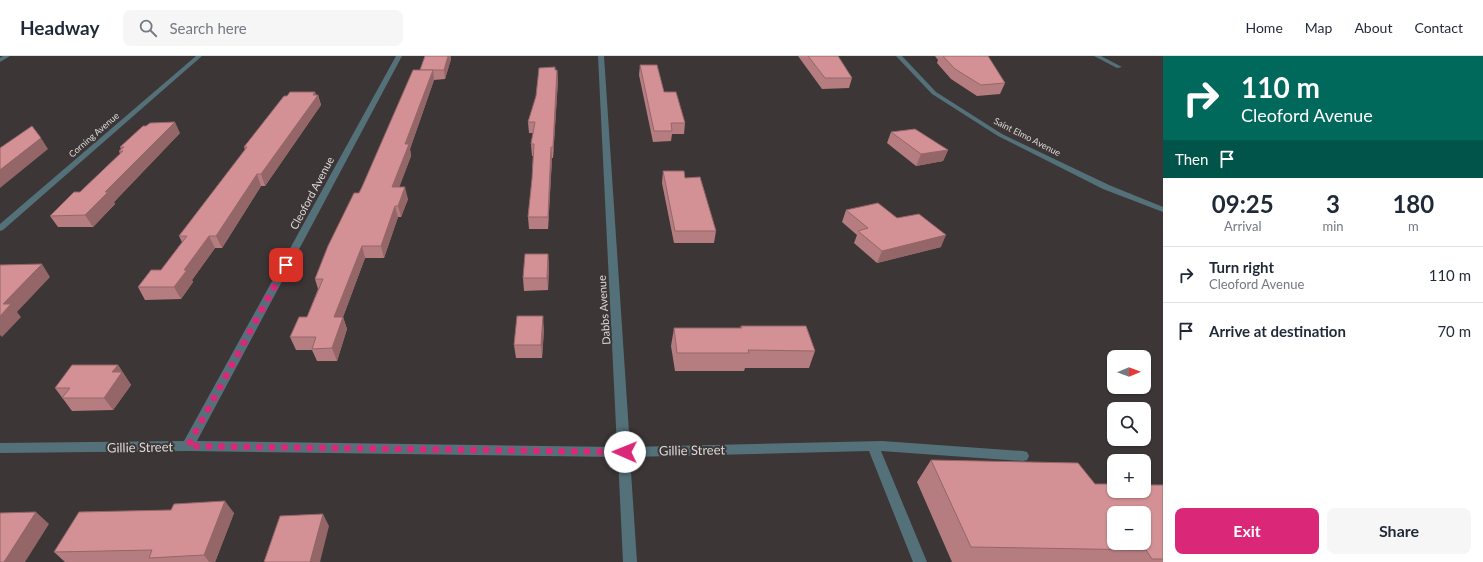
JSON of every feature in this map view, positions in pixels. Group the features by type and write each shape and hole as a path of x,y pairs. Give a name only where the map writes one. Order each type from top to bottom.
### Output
{"street":[{"path":"0,60 7,56"},
{"name":"Corning Avenue","path":"0,228 199,56"},
{"name":"Cleoford Avenue","path":"188,446 399,56"},
{"name":"Dabbs Avenue","path":"601,56 625,452 630,562"},
{"name":"Saint Elmo Avenue","path":"899,56 934,93 1000,135 1106,187 1163,210"},
{"path":"1097,56 1119,67"},
{"name":"Gillie Street","path":"0,448 188,446 625,452 873,446 1023,456"},
{"path":"873,446 920,562"}],"building":[{"path":"425,56 448,56 444,70 420,70"},
{"path":"808,56 838,56 852,78 825,78"},
{"path":"943,56 988,56 1005,83 981,85 955,69"},
{"path":"640,65 657,65 664,92 676,92 685,123 671,123 672,131 654,131"},
{"path":"555,67 555,70 557,70 553,147 551,147 548,217 528,217 534,144 531,144 535,122 528,122 536,96 539,68"},
{"path":"413,70 433,70 405,144 409,144 392,187 405,187 398,206 395,206 381,246 362,246 334,317 343,317 332,348 312,349 316,337 290,337 299,317 307,317 323,279 315,279 328,246 354,193 359,193 362,187"},
{"path":"290,92 315,92 313,95 318,95 261,174 257,174 216,236 209,236 184,270 187,270 174,287 138,287 151,270 161,270 187,236 179,236 247,147 244,147 284,96 287,96"},
{"path":"175,122 105,192 108,192 85,215 50,216 74,192 80,192 123,151 119,151 124,147 120,147 143,126 150,123"},
{"path":"32,126 41,138 0,170 0,148"},
{"path":"915,129 948,150 921,154 891,132"},
{"path":"663,171 684,171 685,178 700,177 716,231 675,231"},
{"path":"878,203 897,218 919,214 946,235 882,251 858,231 868,228 846,210"},
{"path":"525,254 548,254 547,278 523,278"},
{"path":"42,264 3,304 11,304 0,316 0,265"},
{"path":"517,316 543,316 541,345 514,345"},
{"path":"741,326 806,326 815,351 748,350 749,353 677,353 674,328 742,328"},
{"path":"72,365 118,365 112,372 122,372 104,398 62,398 70,388 55,388"},
{"path":"931,460 1078,463 1095,484 1107,484 1107,498 1151,498 1151,485 1163,485 1163,559 1152,559 1146,550 1151,550 1151,506 1107,506 1107,549 971,547"},
{"path":"225,501 204,555 149,558 152,550 54,552 79,512 171,510 174,504"},
{"path":"36,512 4,562 0,562 0,513"},
{"path":"323,514 310,562 264,562 280,516"}],"route":[{"path":"286,265 188,446 625,452"}]}
